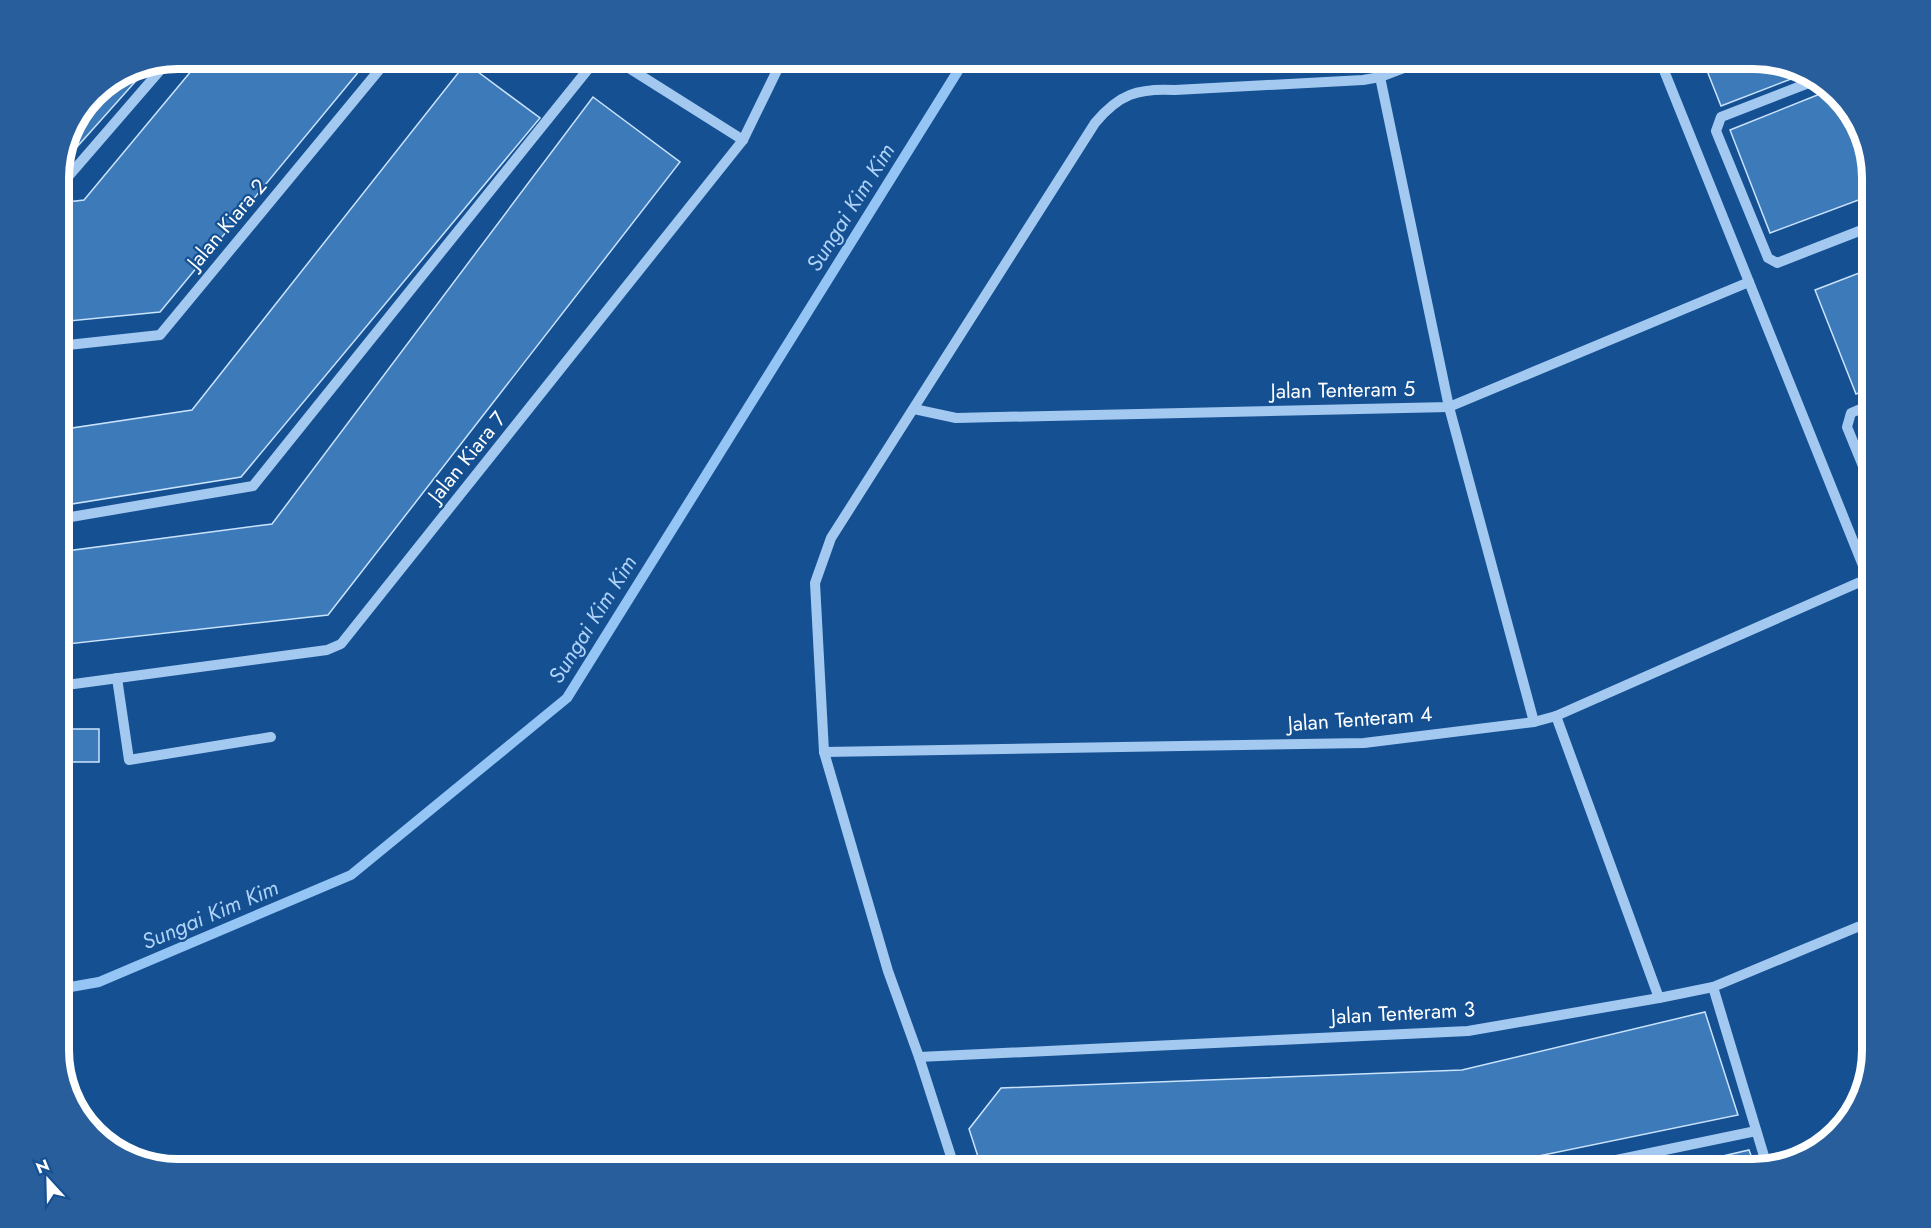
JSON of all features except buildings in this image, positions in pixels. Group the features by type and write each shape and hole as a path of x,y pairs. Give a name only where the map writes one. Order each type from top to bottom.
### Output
{"street":[{"name":"Jalan Kiara 2","path":"69,345 160,335 380,69"},
{"path":"69,517 253,486 588,69"},
{"path":"630,69 743,140"},
{"name":"Jalan Kiara 7","path":"69,685 327,650 341,644 743,140 778,69"},
{"path":"952,1159 919,1056 888,972 824,752 815,583 831,538 1095,123 1107,109 1121,98 1155,89 1186,90 1380,77 1401,69"},
{"path":"1663,69 1862,561"},
{"path":"69,176 160,71"},
{"path":"1380,77 1449,407 1534,722"},
{"path":"1807,83 1721,117 1716,131 1768,258 1777,263 1862,230"},
{"name":"Jalan Tenteram 5","path":"914,409 956,418 1449,407 1749,282"},
{"path":"1862,408 1851,413 1847,427 1862,464"},
{"name":"Jalan Tenteram 4","path":"824,752 1364,743 1534,722 1556,716 1862,587"},
{"path":"117,678 129,760 272,737"},
{"path":"1556,716 1659,998"},
{"name":"Jalan Tenteram 3","path":"919,1056 1468,1031 1713,987 1862,925"},
{"path":"1713,987 1765,1158"},
{"path":"1625,1159 1756,1131"}],"waterway":[{"name":"Sungai Kim Kim","path":"69,987 99,982 351,875 567,698 959,69"}]}
